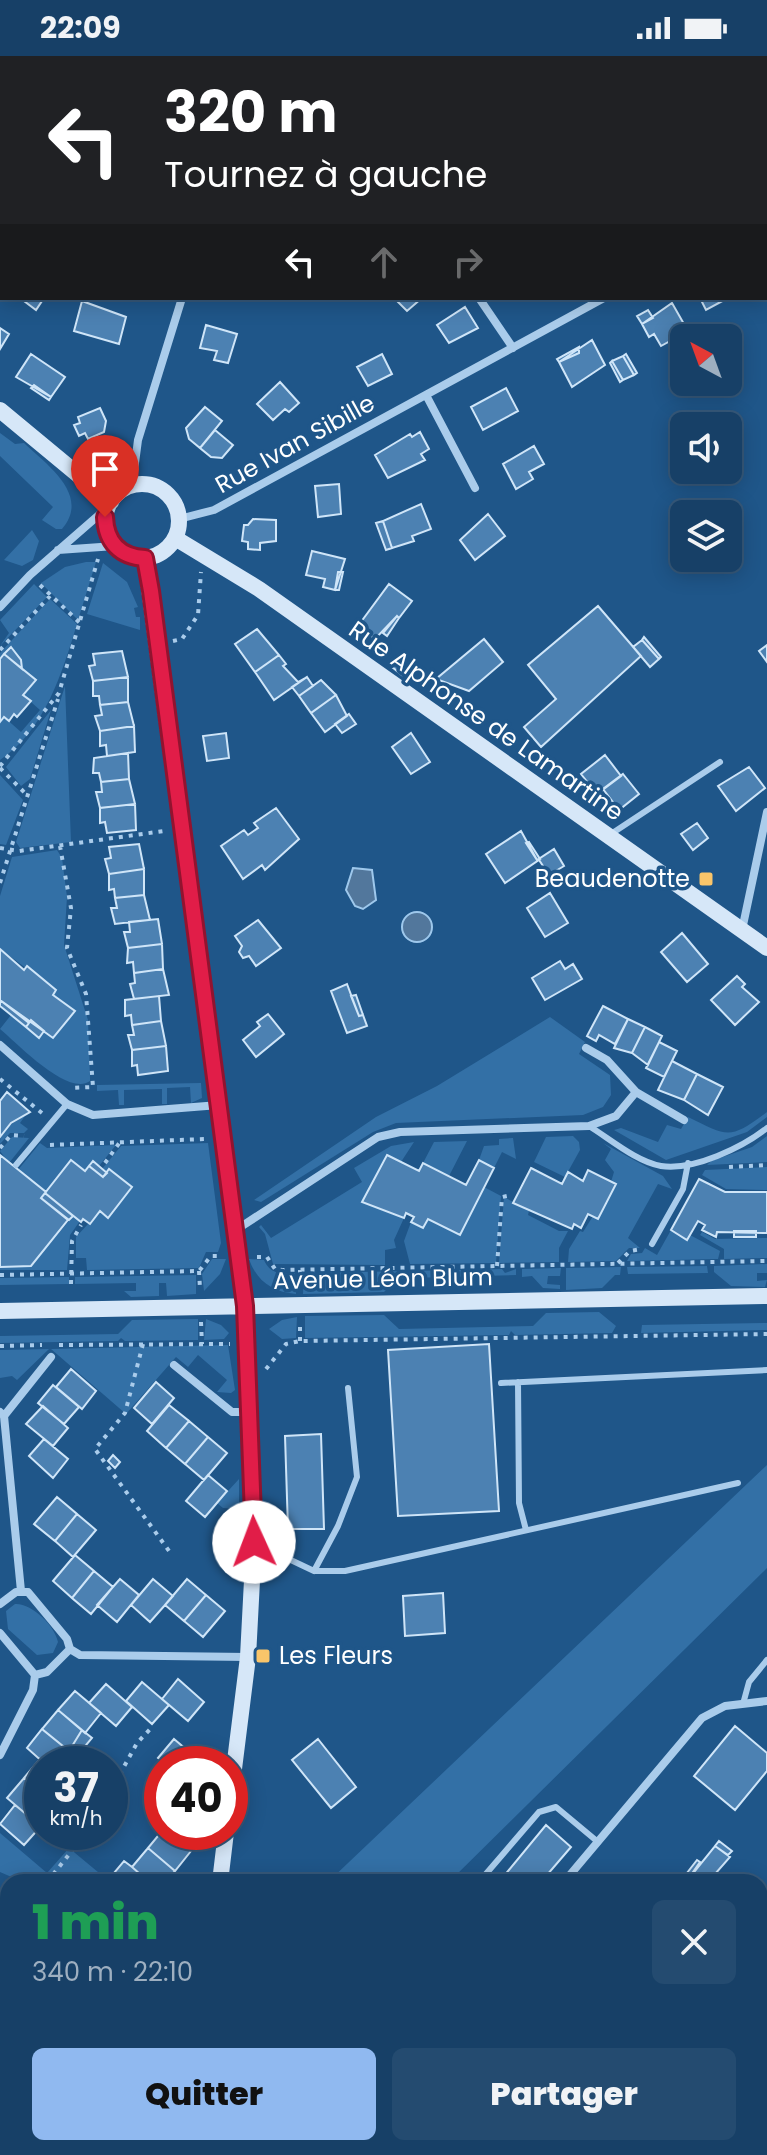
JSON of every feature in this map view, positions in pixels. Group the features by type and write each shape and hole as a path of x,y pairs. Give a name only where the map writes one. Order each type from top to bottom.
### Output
{"street":[{"path":"132,486 138,440 181,300"},
{"path":"480,300 513,348"},
{"name":"Rue Ivan Sibille","path":"179,519 214,510 600,300"},
{"path":"426,395 475,488"},
{"path":"0,410 109,504"},
{"path":"0,607 57,550 132,486 142,484 163,491 171,498 179,519 175,538 163,552 145,558 108,547 57,550"},
{"path":"108,547 106,528 109,504"},
{"name":"Rue Alphonse de Lamartine","path":"175,538 259,589 767,948"},
{"path":"145,558 245,1306 254,1542 248,1657 237,1746"},
{"path":"742,931 767,812"},
{"path":"0,1045 56,1091 67,1104 93,1115 219,1105"},
{"path":"586,1048 607,1060 636,1092 684,1120"},
{"path":"236,1230 378,1137 400,1132 589,1126 616,1116 636,1092"},
{"name":"Avenue Léon Blum","path":"0,1311 767,1296"},
{"path":"21,1591 2,1414 51,1357"},
{"path":"174,1365 232,1412 249,1412"},
{"path":"0,1604 21,1591 28,1592 67,1639 70,1649 80,1655 248,1657"},
{"path":"0,1633 35,1675 33,1690 0,1755"},
{"path":"35,1675 47,1672 70,1649"},
{"path":"571,1874 702,1718 725,1706 767,1701"},
{"path":"221,1874 224,1850"}],"lane":[{"path":"608,836 720,762"},
{"path":"16,1165 67,1104"},
{"path":"589,1126 661,1166 688,1163 752,1139 767,1128"},
{"path":"652,1244 683,1189 688,1163"},
{"path":"501,1383 767,1370"},
{"path":"518,1382 519,1503 526,1530"},
{"path":"314,1571 338,1526 357,1477 348,1388"},
{"path":"254,1542 314,1571 345,1571 738,1483"},
{"path":"743,1704 749,1682 767,1660"},
{"path":"486,1874 539,1812 556,1807 598,1842"}],"path":[{"path":"0,883 80,623 108,547"},
{"path":"158,645 182,639 193,627 200,603 199,574 209,560"},
{"path":"30,575 80,623"},
{"path":"0,650 50,596"},
{"path":"28,796 0,767 59,693"},
{"path":"0,848 60,846 180,829"},
{"path":"56,1091 93,1087 86,994 67,948 71,908 60,846"},
{"path":"0,1079 52,1121"},
{"path":"0,1148 11,1135 38,1137 48,1145 223,1138"},
{"path":"105,1163 120,1142"},
{"path":"497,1266 502,1197 507,1196"},
{"path":"71,1284 72,1241 81,1225"},
{"path":"618,1263 630,1251 652,1244"},
{"path":"0,1275 199,1271 211,1256 267,1257 275,1269 282,1270 767,1261"},
{"path":"0,1346 232,1344 235,1374 248,1375 263,1372 286,1344 300,1341 767,1334"},
{"path":"143,1343 125,1413 95,1449 172,1555"},
{"path":"128,1759 137,1743 153,1726"},
{"path":"53,1874 73,1850"}],"shaded area":[{"path":"0,433 15,444 24,443 62,482 72,504 70,516 62,529 56,529 42,520 53,507 0,456"},
{"path":"32,530 39,541 33,560 22,566 4,560"},
{"path":"96,562 78,620 41,583 65,567"},
{"path":"103,563 127,582 138,607 134,608 136,617 140,617 140,630 87,614"},
{"path":"34,584 47,597 0,646 9,633 0,620"},
{"path":"50,599 77,624 58,681 40,717 16,748 0,760 0,722 4,717 21,732 40,710 23,695 19,657 11,647 0,659 0,653"},
{"path":"65,686 71,842 20,848 16,842"},
{"path":"51,710 30,779 21,786 6,767"},
{"path":"0,775 23,800 6,845 0,844"},
{"path":"57,850 62,858 67,897 64,945 88,1020 90,1081 81,1084 57,1076 0,1029 11,1015 38,1037 44,1031 53,1038 75,1012 53,995 56,990 0,949 0,896 12,857"},
{"path":"353,868 372,870 376,900 363,909 355,906 346,890"},
{"path":"417,912 428,916 432,927 428,938 417,942 406,938 402,927 406,916"},
{"path":"550,1017 585,1042 579,1054 610,1075 611,1095 603,1107 583,1115 396,1123 373,1132 261,1202 254,1200 376,1117 437,1086"},
{"path":"201,1083 202,1098 191,1103 190,1087 167,1088 167,1104 162,1104 162,1089 124,1090 124,1105 119,1105 118,1090 97,1091 97,1085"},
{"path":"767,1112 767,1117 747,1132 666,1160 614,1130 621,1128 658,1142 667,1125 681,1129 688,1117 712,1129 729,1132 744,1127"},
{"path":"25,1116 20,1123 28,1129 24,1133 10,1133 0,1144 5,1130"},
{"path":"573,1136 579,1142 580,1150 565,1177 534,1162 546,1137"},
{"path":"767,1136 767,1162 707,1165 752,1147"},
{"path":"12,1137 29,1138 9,1163 0,1151"},
{"path":"513,1138 516,1159 502,1152 494,1168 479,1160 484,1146 499,1145 499,1139"},
{"path":"467,1141 449,1176 423,1163 434,1142"},
{"path":"414,1142 401,1162 386,1155 363,1202 404,1218 394,1240 396,1248 385,1250 385,1265 273,1264 265,1234 259,1227 261,1225 271,1238 362,1182 354,1168 391,1146"},
{"path":"40,1143 47,1148 116,1145 99,1166 93,1162 85,1171 71,1160 46,1192 18,1170"},
{"path":"208,1143 221,1243 218,1252 206,1252 199,1268 87,1270 86,1258 76,1258 76,1237 100,1211 108,1217 132,1188 110,1170 107,1173 102,1169 121,1146"},
{"path":"603,1143 663,1176 672,1189 658,1184 628,1238 640,1248 629,1248 616,1261 568,1262 569,1249 580,1231 583,1232 593,1216 598,1219 616,1185 611,1182 614,1172 605,1160 611,1149"},
{"path":"767,1167 767,1190 726,1189 702,1175 705,1170"},
{"path":"484,1187 501,1196 496,1263 410,1264 404,1241 411,1222 423,1228 428,1219"},
{"path":"504,1197 529,1211 528,1215 559,1231 568,1231 559,1248 559,1262 499,1263"},
{"path":"73,1216 80,1221 70,1235 67,1270 0,1270 0,1267 31,1266"},
{"path":"671,1230 687,1239 690,1235 720,1251 718,1259 627,1261 631,1254 642,1253 645,1248 657,1255"},
{"path":"702,1232 715,1239 767,1238 767,1258 724,1259 724,1249 700,1235"},
{"path":"212,1259 226,1259 220,1274 204,1291 202,1274"},
{"path":"249,1259 264,1260 276,1272 295,1273 296,1294 280,1291 261,1280"},
{"path":"767,1264 767,1273 757,1273 757,1281 767,1280 765,1287 731,1286 714,1272 714,1266"},
{"path":"707,1266 708,1273 628,1274 627,1267"},
{"path":"621,1267 620,1275 615,1275 602,1288 566,1290 566,1268"},
{"path":"561,1268 560,1276 548,1276 547,1284 560,1285 560,1289 543,1288 532,1276 522,1277 522,1269"},
{"path":"502,1269 505,1273 516,1269 516,1275 409,1278 409,1271"},
{"path":"403,1271 403,1279 378,1279 379,1287 390,1286 384,1292 303,1294 304,1273 315,1272 316,1277 321,1273"},
{"path":"196,1275 196,1294 167,1296 166,1283 159,1283 159,1296 131,1297 124,1291 136,1291 136,1283 75,1284 75,1277"},
{"path":"69,1277 69,1284 0,1285 0,1278"},
{"path":"599,1312 616,1326 612,1333 515,1335 511,1331 509,1335 305,1338 305,1316 384,1315 399,1329 533,1326 546,1313"},
{"path":"297,1317 296,1338 282,1339 269,1329 282,1320"},
{"path":"198,1319 198,1340 125,1341 121,1338 118,1341 0,1343 0,1336 118,1334 132,1320"},
{"path":"206,1319 221,1325 229,1333 224,1339 204,1340"},
{"path":"767,1323 767,1330 641,1333 642,1325"},
{"path":"228,1345 235,1390 231,1393 217,1392 227,1380 198,1355 188,1367 176,1357 126,1414 51,1349"},
{"path":"49,1349 17,1380 12,1376 0,1378 0,1350"},
{"path":"767,1465 767,1568 457,1874 336,1874"},
{"path":"239,1479 239,1509 223,1508 217,1503"},
{"path":"15,1604 35,1611 48,1623 58,1642 53,1653 37,1655 8,1629 6,1611"},
{"path":"0,1833 47,1873 67,1850 71,1850 100,1874 5,1874 0,1872"}],"building":[{"path":"23,300 43,300 36,310"},
{"path":"396,300 420,300 407,311"},
{"path":"701,300 724,300 706,310"},
{"path":"82,301 126,317 119,344 74,331"},
{"path":"672,303 684,324 670,324 670,341 661,346 654,334 649,337 642,324"},
{"path":"465,307 478,328 449,343 437,325"},
{"path":"648,310 653,318 642,324 637,316"},
{"path":"206,325 237,334 228,363 214,360 217,351 200,348"},
{"path":"0,328 9,334 0,349"},
{"path":"592,340 605,365 572,387 559,362"},
{"path":"579,347 579,353 559,362 557,359"},
{"path":"31,354 65,377 51,397 16,377"},
{"path":"382,354 392,374 368,386 357,367"},
{"path":"626,354 637,373 634,375 623,356"},
{"path":"623,356 634,375 623,380 612,361"},
{"path":"612,361 623,380 620,382 610,363"},
{"path":"280,382 299,403 289,412 285,409 273,420 257,404"},
{"path":"34,385 51,397 49,400 31,388"},
{"path":"506,388 518,411 483,430 471,407"},
{"path":"205,407 222,421 200,448 189,439 186,428"},
{"path":"100,408 106,421 104,432 88,439 85,433 79,436 74,425 80,423 78,417"},
{"path":"215,430 233,445 222,458 211,457 200,448"},
{"path":"420,432 429,449 421,454 425,460 388,478 375,455 410,434 412,437"},
{"path":"534,446 544,464 529,472 533,479 516,489 503,464"},
{"path":"339,484 341,514 318,517 315,486"},
{"path":"421,504 431,529 412,536 414,541 392,548 383,521"},
{"path":"488,514 505,536 475,560 460,540"},
{"path":"253,519 276,520 276,541 260,543 260,550 248,549 248,542 242,541 244,525"},
{"path":"383,521 392,548 386,550 376,523"},
{"path":"312,551 345,559 335,590 323,587 325,579 306,575"},
{"path":"338,572 343,572 339,590 335,590"},
{"path":"389,584 412,601 399,618 397,616 375,639 358,626"},
{"path":"598,606 641,656 541,747 524,727 556,699 528,665"},
{"path":"397,616 399,618 387,636 383,633"},
{"path":"257,629 279,655 255,672 235,644"},
{"path":"644,637 661,657 659,659 642,640"},
{"path":"484,639 503,662 469,691 436,679"},
{"path":"642,640 659,659 650,667 633,647"},
{"path":"767,645 767,662 759,651"},
{"path":"11,647 21,660 22,669 4,654"},
{"path":"122,651 128,677 93,681 89,666 95,665 93,654"},
{"path":"4,654 36,680 23,695 31,701 17,717 14,714 9,721 4,717 0,722 0,659"},
{"path":"279,655 286,664 283,666 298,682 307,677 274,700 255,672"},
{"path":"396,660 407,668 402,675 392,667"},
{"path":"128,677 128,702 100,705 99,696 93,696 93,681"},
{"path":"307,677 313,686 299,696 292,687"},
{"path":"321,680 336,695 311,713 299,696"},
{"path":"336,695 347,716 325,732 311,713"},
{"path":"128,702 134,726 100,731 95,716 102,715 100,705"},
{"path":"349,714 356,724 342,733 335,724"},
{"path":"134,726 135,752 107,756 106,745 100,746 100,731"},
{"path":"226,733 229,758 207,761 203,736"},
{"path":"411,733 430,762 411,774 392,747"},
{"path":"128,753 129,779 101,782 99,773 93,773 94,758"},
{"path":"605,755 621,776 597,794 581,774"},
{"path":"749,767 765,788 736,811 718,786"},
{"path":"623,774 639,794 619,810 603,789"},
{"path":"129,779 135,804 100,808 96,792 102,792 101,782"},
{"path":"135,804 136,830 107,833 105,822 100,823 100,808"},
{"path":"276,808 299,839 265,870 262,865 243,879 221,846 244,830 248,835 258,828 254,823"},
{"path":"697,823 708,838 693,850 681,834"},
{"path":"521,831 537,860 554,849 564,866 549,875 539,860 505,883 486,854"},
{"path":"529,842 540,859 537,860 526,843"},
{"path":"139,844 144,869 109,874 105,859 111,858 109,847"},
{"path":"144,869 144,895 115,898 114,889 109,890 109,874"},
{"path":"550,893 568,923 545,937 527,908"},
{"path":"144,895 150,920 115,924 111,908 117,908 115,898"},
{"path":"158,919 162,944 128,948 124,932 130,932 129,922"},
{"path":"258,920 281,948 256,966 249,956 243,958 239,952 242,946 235,936"},
{"path":"682,933 708,964 687,982 661,952"},
{"path":"162,944 163,969 134,973 133,962 127,963 128,948"},
{"path":"0,949 24,970 27,966 56,990 53,995 75,1011 53,1038 0,1000"},
{"path":"560,961 565,969 573,964 582,979 545,1000 532,978"},
{"path":"163,969 169,995 134,999 130,984 135,983 134,973"},
{"path":"737,976 745,984 742,987 759,1002 735,1025 711,1000"},
{"path":"347,984 359,1016 363,1015 367,1026 347,1033 331,991"},
{"path":"356,995 363,1015 359,1016 351,996"},
{"path":"159,996 161,1021 132,1025 131,1015 125,1016 125,1000"},
{"path":"0,1000 29,1023 26,1027 0,1006"},
{"path":"603,1006 628,1019 615,1044 599,1035 596,1041 587,1036"},
{"path":"268,1014 284,1034 256,1057 243,1040 260,1026 257,1022"},
{"path":"628,1019 645,1027 632,1053 614,1048"},
{"path":"31,1020 44,1031 39,1038 26,1027"},
{"path":"161,1021 166,1046 132,1050 128,1035 134,1035 132,1025"},
{"path":"645,1027 662,1036 648,1065 632,1053"},
{"path":"659,1042 677,1051 664,1077 646,1068"},
{"path":"166,1046 168,1071 138,1075 137,1065 132,1066 132,1050"},
{"path":"672,1061 697,1074 684,1100 658,1090"},
{"path":"697,1074 723,1087 708,1115 684,1100"},
{"path":"7,1092 30,1112 11,1123 0,1137 0,1101"},
{"path":"0,1155 46,1192 41,1198 68,1220 31,1266 0,1267"},
{"path":"387,1155 419,1171 423,1163 466,1185 479,1160 494,1168 460,1235 428,1219 423,1228 411,1222 414,1217 406,1213 404,1218 362,1202"},
{"path":"71,1160 85,1171 89,1166 103,1177 109,1169 132,1187 108,1218 100,1211 90,1224 83,1219 81,1222 45,1193"},
{"path":"93,1161 107,1173 103,1177 89,1166"},
{"path":"531,1168 562,1184 568,1172 583,1181 588,1170 616,1184 598,1219 588,1214 581,1228 574,1224 572,1229 513,1203"},
{"path":"699,1179 725,1192 767,1192 767,1233 717,1232 716,1237 702,1230 705,1225 698,1221 687,1240 671,1230"},
{"path":"45,1193 73,1216 69,1220 41,1198"},
{"path":"734,1231 756,1231 756,1237 734,1237"},
{"path":"489,1344 499,1511 398,1516 388,1350"},
{"path":"71,1369 96,1391 82,1409 56,1387"},
{"path":"156,1382 174,1398 152,1424 134,1408"},
{"path":"53,1385 79,1407 64,1424 38,1403"},
{"path":"169,1405 189,1421 166,1448 147,1431"},
{"path":"43,1406 68,1428 53,1446 26,1424"},
{"path":"189,1421 208,1437 185,1464 166,1448"},
{"path":"321,1434 324,1529 288,1529 285,1436"},
{"path":"208,1437 227,1453 204,1480 185,1464"},
{"path":"44,1439 68,1459 53,1478 29,1456"},
{"path":"113,1455 120,1462 115,1468 108,1461"},
{"path":"208,1475 227,1491 205,1517 186,1501"},
{"path":"57,1497 77,1514 55,1541 34,1524"},
{"path":"77,1514 96,1530 73,1557 55,1541"},
{"path":"75,1555 94,1571 72,1598 53,1581"},
{"path":"94,1571 113,1587 91,1614 72,1598"},
{"path":"120,1579 139,1595 117,1622 97,1605"},
{"path":"153,1579 173,1596 150,1622 131,1605"},
{"path":"187,1579 206,1595 184,1621 165,1605"},
{"path":"443,1593 445,1633 405,1636 403,1596"},
{"path":"206,1595 225,1611 203,1637 184,1621"},
{"path":"178,1679 204,1702 188,1721 162,1699"},
{"path":"142,1682 169,1705 152,1724 126,1701"},
{"path":"106,1684 132,1707 116,1726 89,1703"},
{"path":"75,1691 101,1713 85,1733 58,1710"},
{"path":"58,1710 82,1730 72,1746 63,1746 42,1729"},
{"path":"735,1726 767,1753 767,1771 735,1810 694,1776"},
{"path":"42,1729 63,1746 29,1746"},
{"path":"82,1730 92,1738 85,1746 72,1746"},
{"path":"174,1739 182,1746 168,1746"},
{"path":"318,1739 356,1787 331,1808 292,1760"},
{"path":"24,1778 24,1812 7,1798"},
{"path":"15,1805 24,1812 24,1845 0,1824"},
{"path":"546,1825 571,1847 548,1874 506,1874"},
{"path":"719,1841 732,1851 728,1855 715,1846"},
{"path":"715,1846 730,1857 715,1874 692,1874"},
{"path":"146,1850 175,1871 172,1874 140,1874 132,1867"},
{"path":"150,1850 191,1851 175,1871"},
{"path":"697,1860 700,1862 692,1874 686,1874"},
{"path":"124,1861 140,1874 113,1874"}],"place":[{"name":"Beaudenotte","path":"706,879"},
{"name":"Les Fleurs","path":"263,1656"}],"route":[{"path":"105,517 109,538 115,546 121,552 145,558 151,591 245,1306 254,1542"}]}
